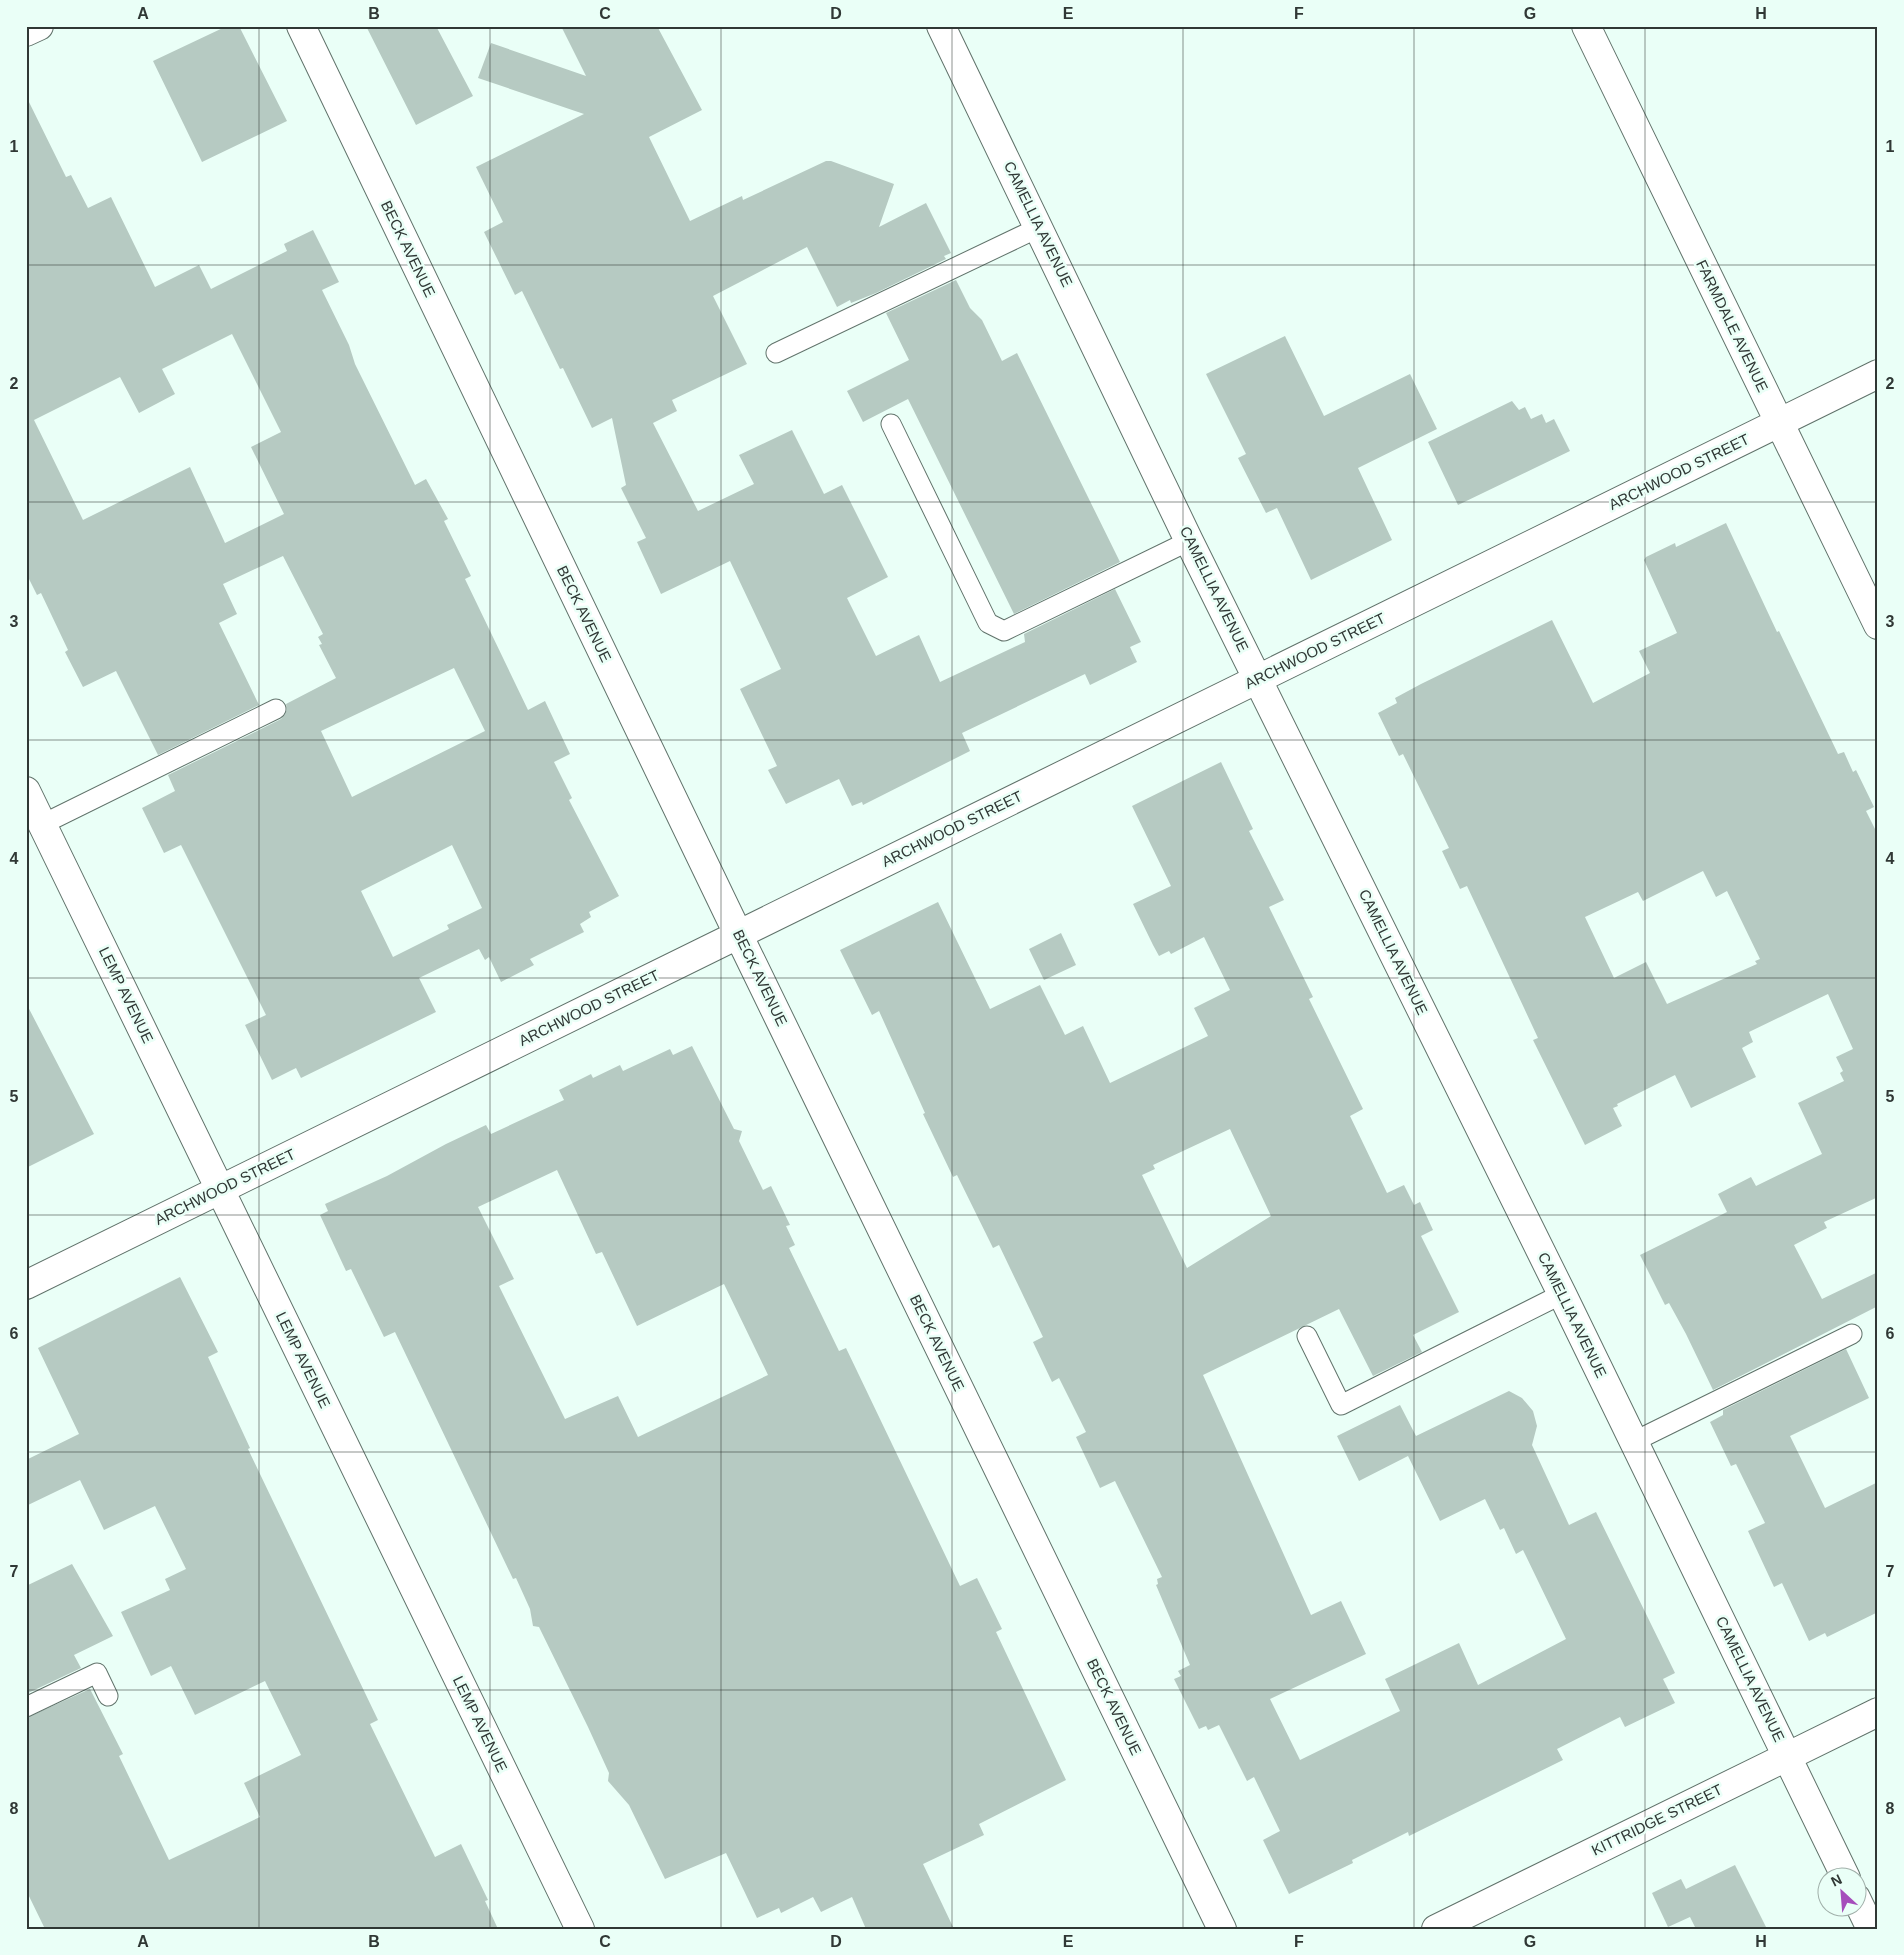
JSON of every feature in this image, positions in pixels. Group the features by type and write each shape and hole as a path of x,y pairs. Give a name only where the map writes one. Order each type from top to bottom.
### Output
{"street":[{"path":"26,32 39,26"},
{"name":"BECK AVENUE","path":"301,26 738,934 1222,1929"},
{"name":"CAMELLIA AVENUE","path":"941,26 1040,227 1189,541 1562,1294 1841,1868"},
{"name":"FARMDALE AVENUE","path":"1586,26 1878,625"},
{"name":"ARCHWOOD STREET","path":"26,1285 1878,374"},
{"name":"LEMP AVENUE","path":"26,790 580,1929"},
{"name":"KITTRIDGE STREET","path":"1436,1929 1878,1712"}],"lane":[{"path":"776,353 1040,227"},
{"path":"891,424 988,623 1004,631 1189,541"},
{"path":"43,824 276,709"},
{"path":"1307,1336 1341,1406 1562,1294"},
{"path":"1634,1442 1852,1334"},
{"path":"26,1707 97,1673 108,1696"}],"building":[{"path":"227,26 239,26 287,121 202,162 153,61"},
{"path":"366,26 436,26 473,96 416,125"},
{"path":"561,26 657,26 702,110 649,137 690,221 742,196 743,200 826,161 831,161 894,184 879,227 926,203 951,253 944,256 946,259 876,293 851,303 850,300 837,307 807,247 713,296 747,364 672,400 677,411 653,423 698,511 754,484 739,455 792,430 824,494 842,485 888,577 847,598 876,656 919,635 940,682 1025,642 1024,634 1115,589 1141,642 1130,647 1137,662 1090,685 1085,674 962,733 970,751 863,805 862,802 852,806 839,779 786,804 768,770 777,766 740,689 781,669 730,561 661,594 637,542 646,538 621,488 626,485 612,418 592,428 563,368 560,369 522,291 515,295 484,232 503,222 476,167 584,114 478,78 491,43 586,76"},
{"path":"26,96 66,177 71,175 88,208 111,197 155,287 199,265 211,289 287,251 284,244 313,230 339,282 322,290 349,345 355,364 415,485 426,479 448,519 444,521 471,576 465,579 528,710 545,701 570,754 554,762 572,798 569,800 619,896 589,912 591,917 580,924 584,932 530,959 534,965 501,982 489,957 485,960 479,949 419,978 436,1012 301,1078 296,1068 272,1080 245,1025 266,1015 181,845 164,853 142,808 175,791 168,775 281,719 287,710 286,704 336,678 319,645 322,644 318,637 323,634 283,556 223,584 237,614 219,623 259,705 158,755 116,671 83,687 65,652 68,650 41,593 37,595 26,573","holes":["232,334 281,432 251,447 284,514 225,543 190,467 83,520 34,420 120,377 139,413 175,394 162,369","454,668 485,731 352,797 321,731","452,845 482,908 447,925 449,929 393,957 361,891"]},
{"path":"956,280 970,308 982,320 1002,361 1017,353 1120,562 1014,614 908,399 863,422 847,391 909,360 886,313"},
{"path":"1285,336 1324,416 1410,374 1437,429 1358,468 1392,540 1311,580 1277,508 1266,513 1238,458 1246,454 1206,374"},
{"path":"1512,401 1519,410 1525,407 1531,419 1542,414 1546,423 1554,419 1570,451 1458,505 1428,442"},
{"path":"1726,523 1777,632 1779,631 1838,754 1844,752 1853,772 1856,770 1874,807 1866,811 1878,835 1878,1197 1824,1222 1827,1228 1794,1245 1822,1299 1878,1272 1878,1306 1713,1390 1686,1334 1669,1303 1665,1305 1640,1255 1727,1212 1718,1194 1751,1177 1756,1186 1822,1154 1798,1103 1844,1081 1840,1073 1843,1071 1836,1057 1853,1049 1828,994 1749,1032 1753,1042 1742,1048 1756,1077 1691,1108 1675,1075 1617,1104 1618,1106 1613,1108 1622,1126 1585,1145 1533,1040 1538,1038 1467,886 1460,889 1442,851 1449,848 1403,754 1399,756 1378,713 1397,703 1395,698 1421,684 1552,620 1593,703 1650,673 1639,651 1677,633 1644,560 1646,557 1675,543 1676,547","holes":["1703,871 1716,897 1727,891 1760,959 1755,961 1757,964 1667,1004 1646,962 1614,978 1585,917 1638,892 1643,901"]},
{"path":"1221,762 1253,829 1249,831 1284,900 1269,907 1313,997 1309,999 1363,1109 1350,1116 1387,1193 1404,1185 1414,1205 1420,1202 1433,1230 1421,1236 1459,1312 1413,1335 1422,1352 1373,1376 1339,1309 1203,1375 1311,1615 1341,1601 1366,1654 1270,1699 1300,1760 1400,1711 1385,1679 1459,1643 1478,1685 1566,1639 1523,1550 1516,1554 1504,1528 1500,1530 1485,1499 1440,1521 1408,1456 1359,1481 1337,1436 1400,1405 1416,1436 1509,1391 1522,1398 1533,1411 1537,1426 1532,1445 1569,1525 1596,1512 1675,1673 1663,1679 1675,1703 1625,1727 1620,1717 1557,1749 1563,1760 1409,1836 1408,1832 1352,1860 1353,1863 1289,1894 1263,1840 1280,1831 1254,1777 1247,1781 1219,1725 1208,1730 1206,1726 1199,1729 1174,1679 1181,1676 1178,1671 1190,1665 1156,1585 1158,1584 1157,1579 1162,1577 1115,1481 1100,1488 1076,1437 1086,1432 1059,1378 1052,1382 1033,1342 1043,1337 999,1245 993,1248 957,1175 953,1177 923,1114 925,1113 879,1011 872,1015 840,950 938,902 990,1009 1040,985 1065,1035 1083,1026 1110,1083 1208,1036 1194,1008 1230,990 1204,937 1171,954 1169,951 1159,956 1153,945 1133,904 1171,886 1132,806","holes":["1230,1129 1271,1216 1187,1268 1142,1175 1155,1169 1153,1165"]},
{"path":"1061,933 1076,965 1044,980 1029,949"},
{"path":"26,1003 94,1134 26,1168"},
{"path":"692,1046 734,1129 742,1131 739,1141 763,1190 771,1186 790,1225 786,1226 795,1245 789,1248 839,1351 846,1348 960,1586 977,1578 1002,1629 996,1632 1066,1780 979,1824 984,1835 923,1864 954,1929 866,1929 852,1897 821,1912 813,1897 781,1913 779,1908 757,1918 726,1853 665,1879 629,1805 608,1781 609,1773 588,1727 539,1627 533,1626 530,1609 516,1578 513,1579 395,1332 384,1337 351,1269 346,1271 320,1215 328,1211 325,1204 387,1176 486,1125 491,1134 564,1100 559,1090 591,1074 593,1078 620,1065 623,1071 670,1049 673,1055","holes":["557,1170 596,1254 602,1252 637,1326 724,1284 768,1375 638,1437 618,1396 565,1419 499,1286 514,1279 478,1207"]},
{"path":"180,1277 218,1352 208,1357 250,1448 248,1449 378,1720 370,1724 435,1857 461,1844 488,1900 485,1901 498,1929 45,1929 26,1890 26,1718 90,1689 123,1754 119,1756 169,1860 260,1817 244,1783 301,1755 265,1681 195,1715 171,1666 151,1676 121,1612 170,1590 165,1579 186,1569 155,1506 104,1530 80,1480 26,1506 26,1460 79,1434 38,1348"},
{"path":"1846,1349 1869,1398 1790,1436 1825,1508 1878,1482 1878,1612 1827,1637 1825,1633 1809,1641 1782,1583 1774,1587 1748,1531 1765,1523 1736,1464 1731,1466 1710,1422 1723,1415 1723,1410"},
{"path":"72,1564 113,1636 74,1655 81,1668 26,1694 26,1586"},
{"path":"1735,1865 1767,1929 1696,1929 1690,1917 1668,1927 1652,1893 1681,1879 1686,1889"}]}
